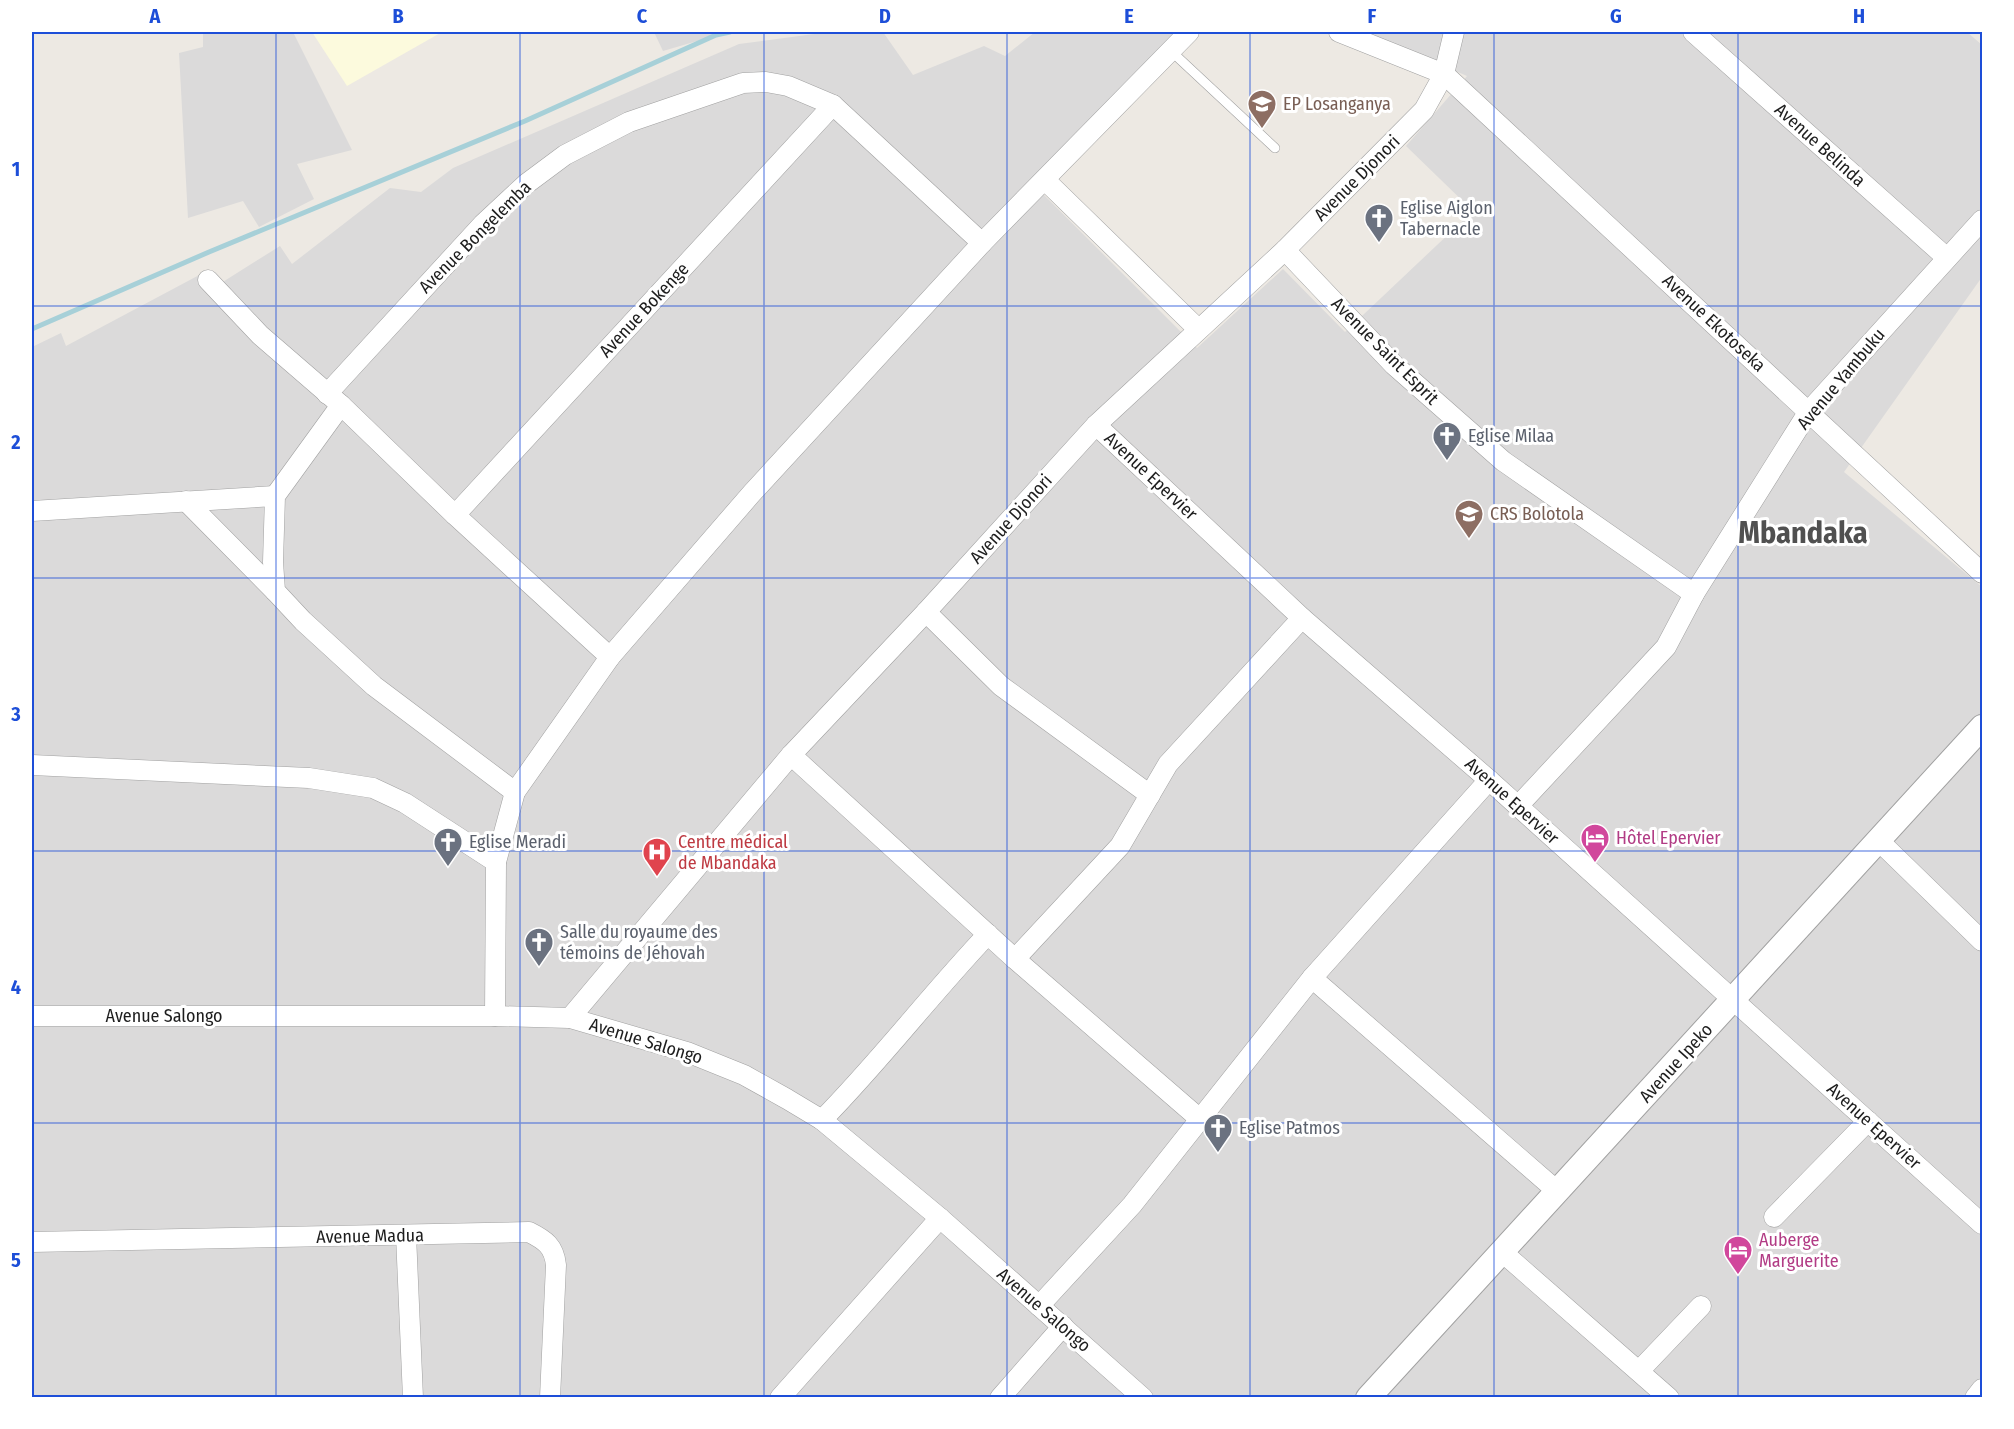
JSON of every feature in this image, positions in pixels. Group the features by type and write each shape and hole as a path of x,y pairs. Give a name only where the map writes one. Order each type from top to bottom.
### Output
{"street":[{"path":"495,1016 496,861 515,792 610,657 752,494 982,243 1189,32"},
{"path":"1340,32 1444,74"},
{"name":"Avenue Djonori","path":"570,1018 791,755 926,612 1096,425 1285,250 1424,110 1444,74 1454,32"},
{"name":"Avenue Belinda","path":"1693,32 1947,258"},
{"name":"Avenue Ekotoseka","path":"1444,74 1983,573"},
{"name":"Avenue Bongelemba","path":"275,496 334,400 483,224 526,184 565,155 629,122 743,83 766,82 788,86 833,105 982,243"},
{"name":"Avenue Bokenge","path":"455,515 833,105"},
{"path":"1045,180 1198,329"},
{"name":"Avenue Yambuku","path":"1518,806 1666,646 1694,594 1809,411 1983,220"},
{"name":"Avenue Saint Esprit","path":"1285,250 1394,365 1503,461 1694,594"},
{"path":"208,280 260,335 334,400 610,657"},
{"name":"Avenue Epervier","path":"1096,425 1302,618 1489,780 1983,1224"},
{"path":"32,512 275,496 273,562 275,591"},
{"path":"186,501 303,621 374,686 515,792"},
{"path":"926,612 1001,686 1150,795"},
{"path":"1015,959 1120,846 1168,764 1302,618"},
{"name":"Avenue Ipeko","path":"1368,1398 1983,727"},
{"path":"791,755 1015,959 1201,1120"},
{"path":"32,765 309,778 373,788 405,803 496,861"},
{"path":"1039,1306 1132,1205 1312,978 1489,780"},
{"path":"1878,840 1983,941"},
{"path":"822,1120 861,1081 988,934"},
{"path":"1312,978 1557,1191"},
{"name":"Avenue Salongo","path":"32,1016 570,1018 687,1052 744,1075 822,1120 940,1218 1143,1398"},
{"path":"1774,1217 1868,1121"},
{"path":"780,1398 940,1218"},
{"name":"Avenue Madua","path":"32,1242 529,1232 545,1240 554,1252 556,1265 550,1398"},
{"path":"406,1235 413,1398"},
{"path":"1502,1251 1669,1398"},
{"path":"1639,1371 1701,1306"},
{"path":"1000,1398 1063,1326"},
{"path":"1975,1398 1983,1389"}],"lane":[{"path":"1171,51 1275,148"}],"shaded area":[{"path":"203,32 293,32 352,150 297,164 314,199 259,227 243,201 188,218 179,53 203,47"},
{"path":"312,32 442,32 347,86"},
{"path":"654,32 728,32 663,51"},
{"path":"829,32 883,32 913,75 984,46 1005,56 1035,32 1196,32 1039,190 1197,348 1283,269 1345,332 1473,211 1406,146 1467,76 1365,32 1967,32 1982,45 1982,277 1844,472 1982,587 1982,1397 32,1397 32,347 61,333 66,346 203,273 218,285 280,246 292,264 390,188 421,192 453,168 739,44"}],"waterway":[{"path":"32,329 209,252 525,121 716,35 730,32"}],"place":[{"name":"EP Losanganya","path":"1262,130"},
{"name":"Eglise Aiglon Tabernacle","path":"1379,244"},
{"name":"Eglise Milaa","path":"1447,462"},
{"name":"CRS Bolotola","path":"1469,540"},
{"name":"Hôtel Epervier","path":"1595,864"},
{"name":"Eglise Meradi","path":"448,868"},
{"name":"Centre médical de Mbandaka","path":"657,878"},
{"name":"Salle du royaume des témoins de Jéhovah","path":"539,968"},
{"name":"Eglise Patmos","path":"1218,1154"},
{"name":"Auberge Marguerite","path":"1738,1276"}],"district":[{"name":"Mbandaka","path":"1803,533"}]}
